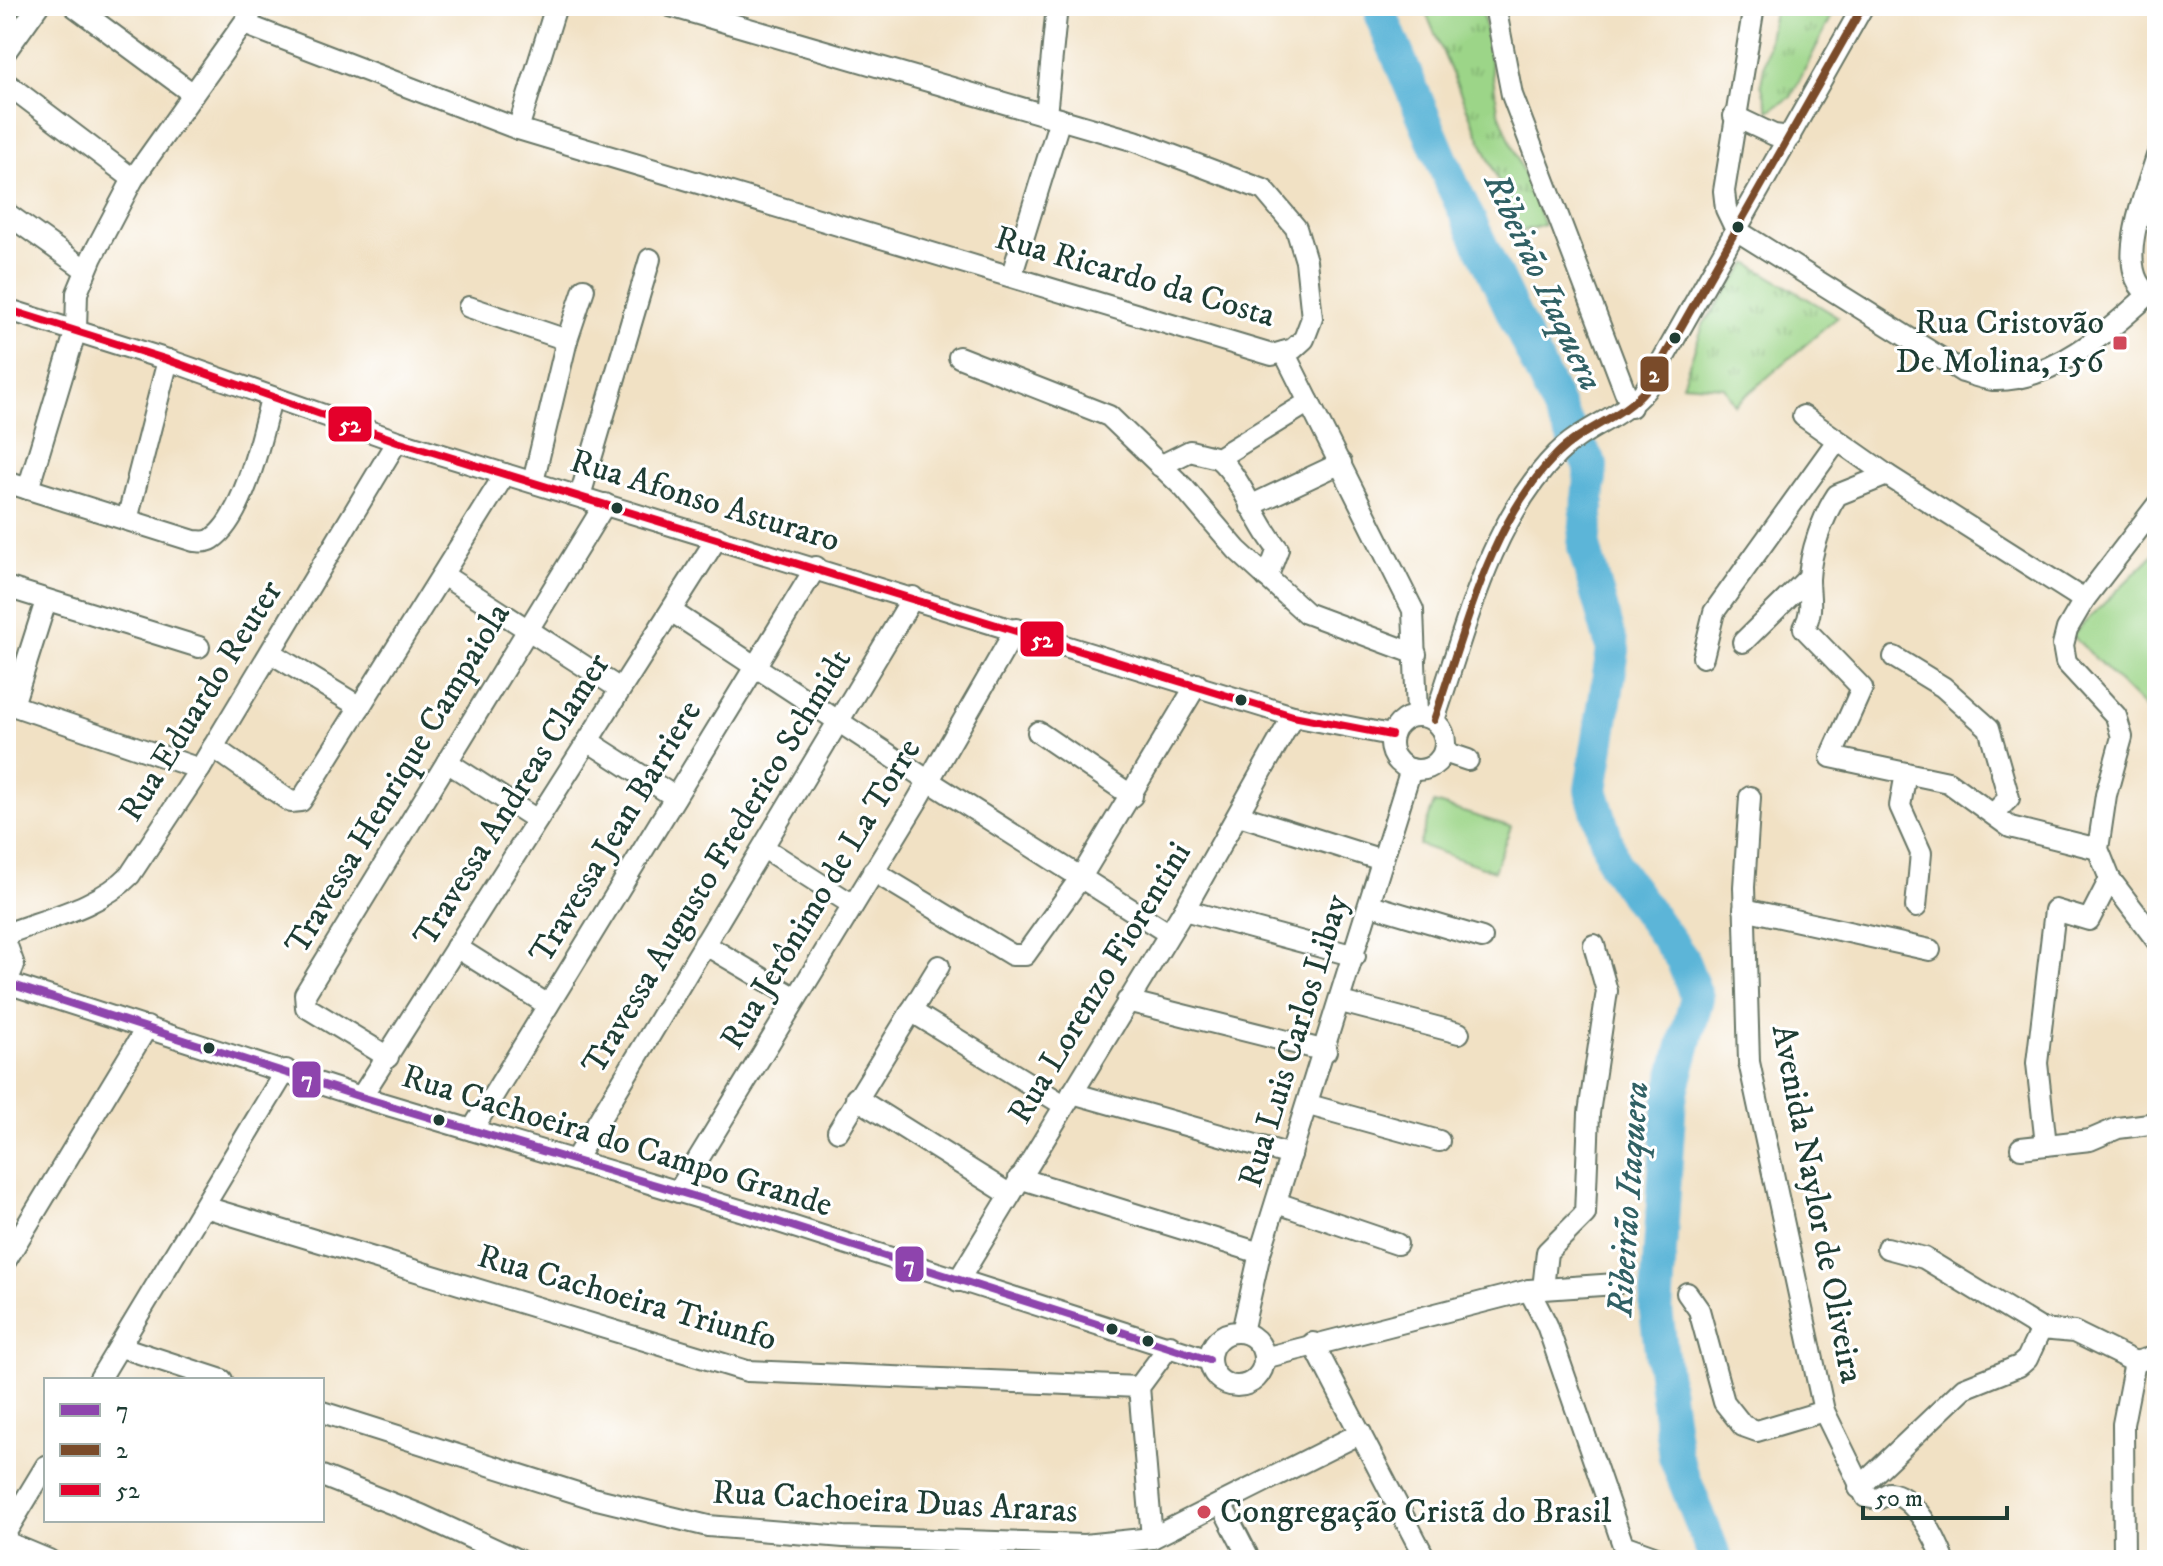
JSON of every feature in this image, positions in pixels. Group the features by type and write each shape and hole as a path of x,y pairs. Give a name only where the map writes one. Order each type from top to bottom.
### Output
{"street":[{"path":"6,51 38,6"},
{"path":"74,6 193,94"},
{"path":"518,129 556,6"},
{"name":"Rua Ricardo da Costa","path":"251,11 518,129 1012,274 1272,355 1284,352 1304,339 1312,318 1306,261 1296,228 1264,190 1135,141 670,6"},
{"path":"1012,274 1053,117 1057,6"},
{"path":"1495,6 1512,95 1631,407"},
{"path":"1754,6 1724,191 1726,209 1736,230 1963,372 1991,380 2022,378 2070,356 2152,296 2137,279 2132,258 2134,233 2157,156"},
{"path":"1425,718 1501,537 1529,487 1559,452 1631,407 1672,348 1863,6"},
{"path":"28,489 76,330 77,293 86,270 133,179 251,11"},
{"path":"6,83 133,179"},
{"path":"1734,116 1766,133 1790,137"},
{"path":"6,213 86,270"},
{"path":"580,496 650,259"},
{"path":"533,482 567,340 584,289"},
{"path":"469,307 567,340"},
{"name":"Rua Afonso Asturaro","path":"6,309 168,360 397,441 816,567 1293,716 1391,735"},
{"path":"1284,352 1413,610 1425,718 1444,734 1444,752 1431,767 1411,769 1397,760 1391,735 1401,721 1425,718"},
{"path":"959,357 1109,416 1237,550 1306,613 1416,654"},
{"path":"127,520 168,360"},
{"path":"6,482 194,541 214,538 242,495 271,398"},
{"path":"1218,458 1309,402"},
{"path":"1803,416 1887,475 2084,600"},
{"name":"Rua Eduardo Reuter","path":"6,934 115,890 130,875 200,769 397,441"},
{"path":"1703,657 1714,612 1837,441"},
{"path":"1160,466 1190,451 1218,458 1231,469 1278,549 1267,578"},
{"path":"1250,506 1341,463"},
{"path":"213,747 296,803 307,796 505,474"},
{"path":"1887,475 1837,495 1826,515 1809,577 1812,614 1804,628 1862,688 1831,757 1948,782 2010,827 2098,849"},
{"name":"Travessa Henrique Campaiola","path":"388,1057 306,1007 304,1002 309,986 605,504"},
{"path":"2157,505 2084,600 2067,629 2063,645 2066,662 2116,716 2122,737 2106,795 2098,849 2110,879 2157,941"},
{"name":"Travessa Andreas Clamer","path":"361,1097 717,538"},
{"name":"Travessa Jean Barriere","path":"472,1130 816,567"},
{"path":"443,575 620,689"},
{"path":"1743,642 1809,577"},
{"path":"6,587 199,647"},
{"name":"Travessa Augusto Frederico Schmidt","path":"575,1160 913,597"},
{"path":"46,601 10,704 200,769"},
{"path":"671,611 1168,933"},
{"name":"Rua Jerônimo de La Torre","path":"678,1192 929,781 1016,629"},
{"path":"271,653 360,707"},
{"path":"1894,657 1943,687 1989,728 2009,798 1993,814"},
{"path":"873,871 1012,955 1025,955 1033,948 1081,877 1197,684"},
{"name":"Rua Lorenzo Fiorentini","path":"958,1281 1184,910 1293,716"},
{"path":"1038,732 1132,796"},
{"path":"588,741 675,797"},
{"path":"1444,752 1468,760"},
{"path":"447,762 537,820"},
{"name":"Rua Luis Carlos Libay","path":"1242,1332 1260,1253 1326,1051 1411,769"},
{"path":"1906,773 1900,806 1921,853 1916,907"},
{"name":"Avenida Naylor de Oliveira","path":"1750,797 1744,909 1749,1062 1824,1411 1859,1488"},
{"path":"1239,815 1382,860"},
{"path":"764,848 853,905"},
{"path":"2046,1145 2037,1063 2055,910 2089,920 2110,879"},
{"path":"1371,905 1482,938"},
{"path":"1744,909 1930,950"},
{"path":"1184,910 1355,956"},
{"name":"Rua Cachoeira do Campo Grande","path":"6,943 14,965 6,984 286,1070 361,1097 575,1160 1170,1345 1209,1360"},
{"path":"704,944 796,998"},
{"path":"1594,945 1607,991 1589,1113 1585,1214 1547,1252 1536,1289 1623,1545 1665,1560"},
{"path":"456,947 548,1005"},
{"path":"838,1131 939,966"},
{"path":"1127,1001 1326,1051"},
{"path":"1341,1002 1459,1033"},
{"path":"911,1011 1068,1099 1291,1155"},
{"path":"6,1260 147,1027"},
{"path":"100,1378 286,1070"},
{"path":"856,1098 1014,1186 1260,1253"},
{"path":"1309,1105 1439,1141"},
{"path":"2021,1148 2090,1140 2118,1128 2157,1123"},
{"path":"1277,1203 1397,1244"},
{"name":"Rua Cachoeira Triunfo","path":"205,1207 747,1371 1139,1387"},
{"path":"1887,1248 1924,1258 2041,1329 2074,1332 2135,1362 2157,1356"},
{"path":"1264,1358 1253,1337 1242,1332 1219,1338 1209,1360 1220,1381 1232,1385 1255,1379 1264,1358 1313,1343 1536,1289 1616,1284"},
{"path":"1687,1293 1699,1310 1724,1402 1743,1426 1757,1431 1824,1411"},
{"path":"1944,1560 1935,1540 1906,1501 1889,1493 1871,1500 1859,1488 1964,1388 2019,1366 2027,1359 2041,1329"},
{"path":"1313,1343 1426,1560"},
{"path":"1152,1538 1139,1387 1170,1345"},
{"path":"121,1347 216,1378"},
{"path":"2122,1559 2123,1424 2135,1362"},
{"name":"Rua Cachoeira Duas Araras","path":"324,1413 593,1498 708,1526 844,1537 1084,1545 1152,1538 1361,1433"},
{"path":"6,1532 44,1469"},
{"path":"324,1477 421,1515 518,1560"},
{"path":"1221,1504 1250,1560"},
{"path":"6,1542 49,1560"}],"green space":[{"path":"1423,6 1482,6 1498,110 1544,225 1520,232"},
{"path":"1775,6 1837,6 1791,97 1769,111 1761,84"},
{"path":"1748,263 1838,317 1735,405 1724,387 1682,384 1704,323"},
{"path":"2157,551 2157,720 2072,635"},
{"path":"1434,803 1511,827 1494,871 1419,845"}],"waterway":[{"name":"Ribeirão Itaquera","path":"1383,6 1382,18 1451,182 1563,418 1591,466 1584,547 1613,650 1591,790 1614,865 1682,959 1697,998 1670,1098 1656,1311 1675,1456 1716,1560"}],"transit line":[{"name":"2","path":"1434,720 1482,580 1513,512 1557,454 1626,408 1646,389 1863,6"},
{"name":"52","path":"6,309 168,360 397,441 1293,716 1391,735"},
{"name":"7","path":"7,983 361,1097 760,1216 1209,1360"}],"place":[{"name":"Rua Cristovão De Molina, 156","path":"2120,343"},
{"name":"Congregação Cristã do Brasil","path":"1204,1512"}]}
